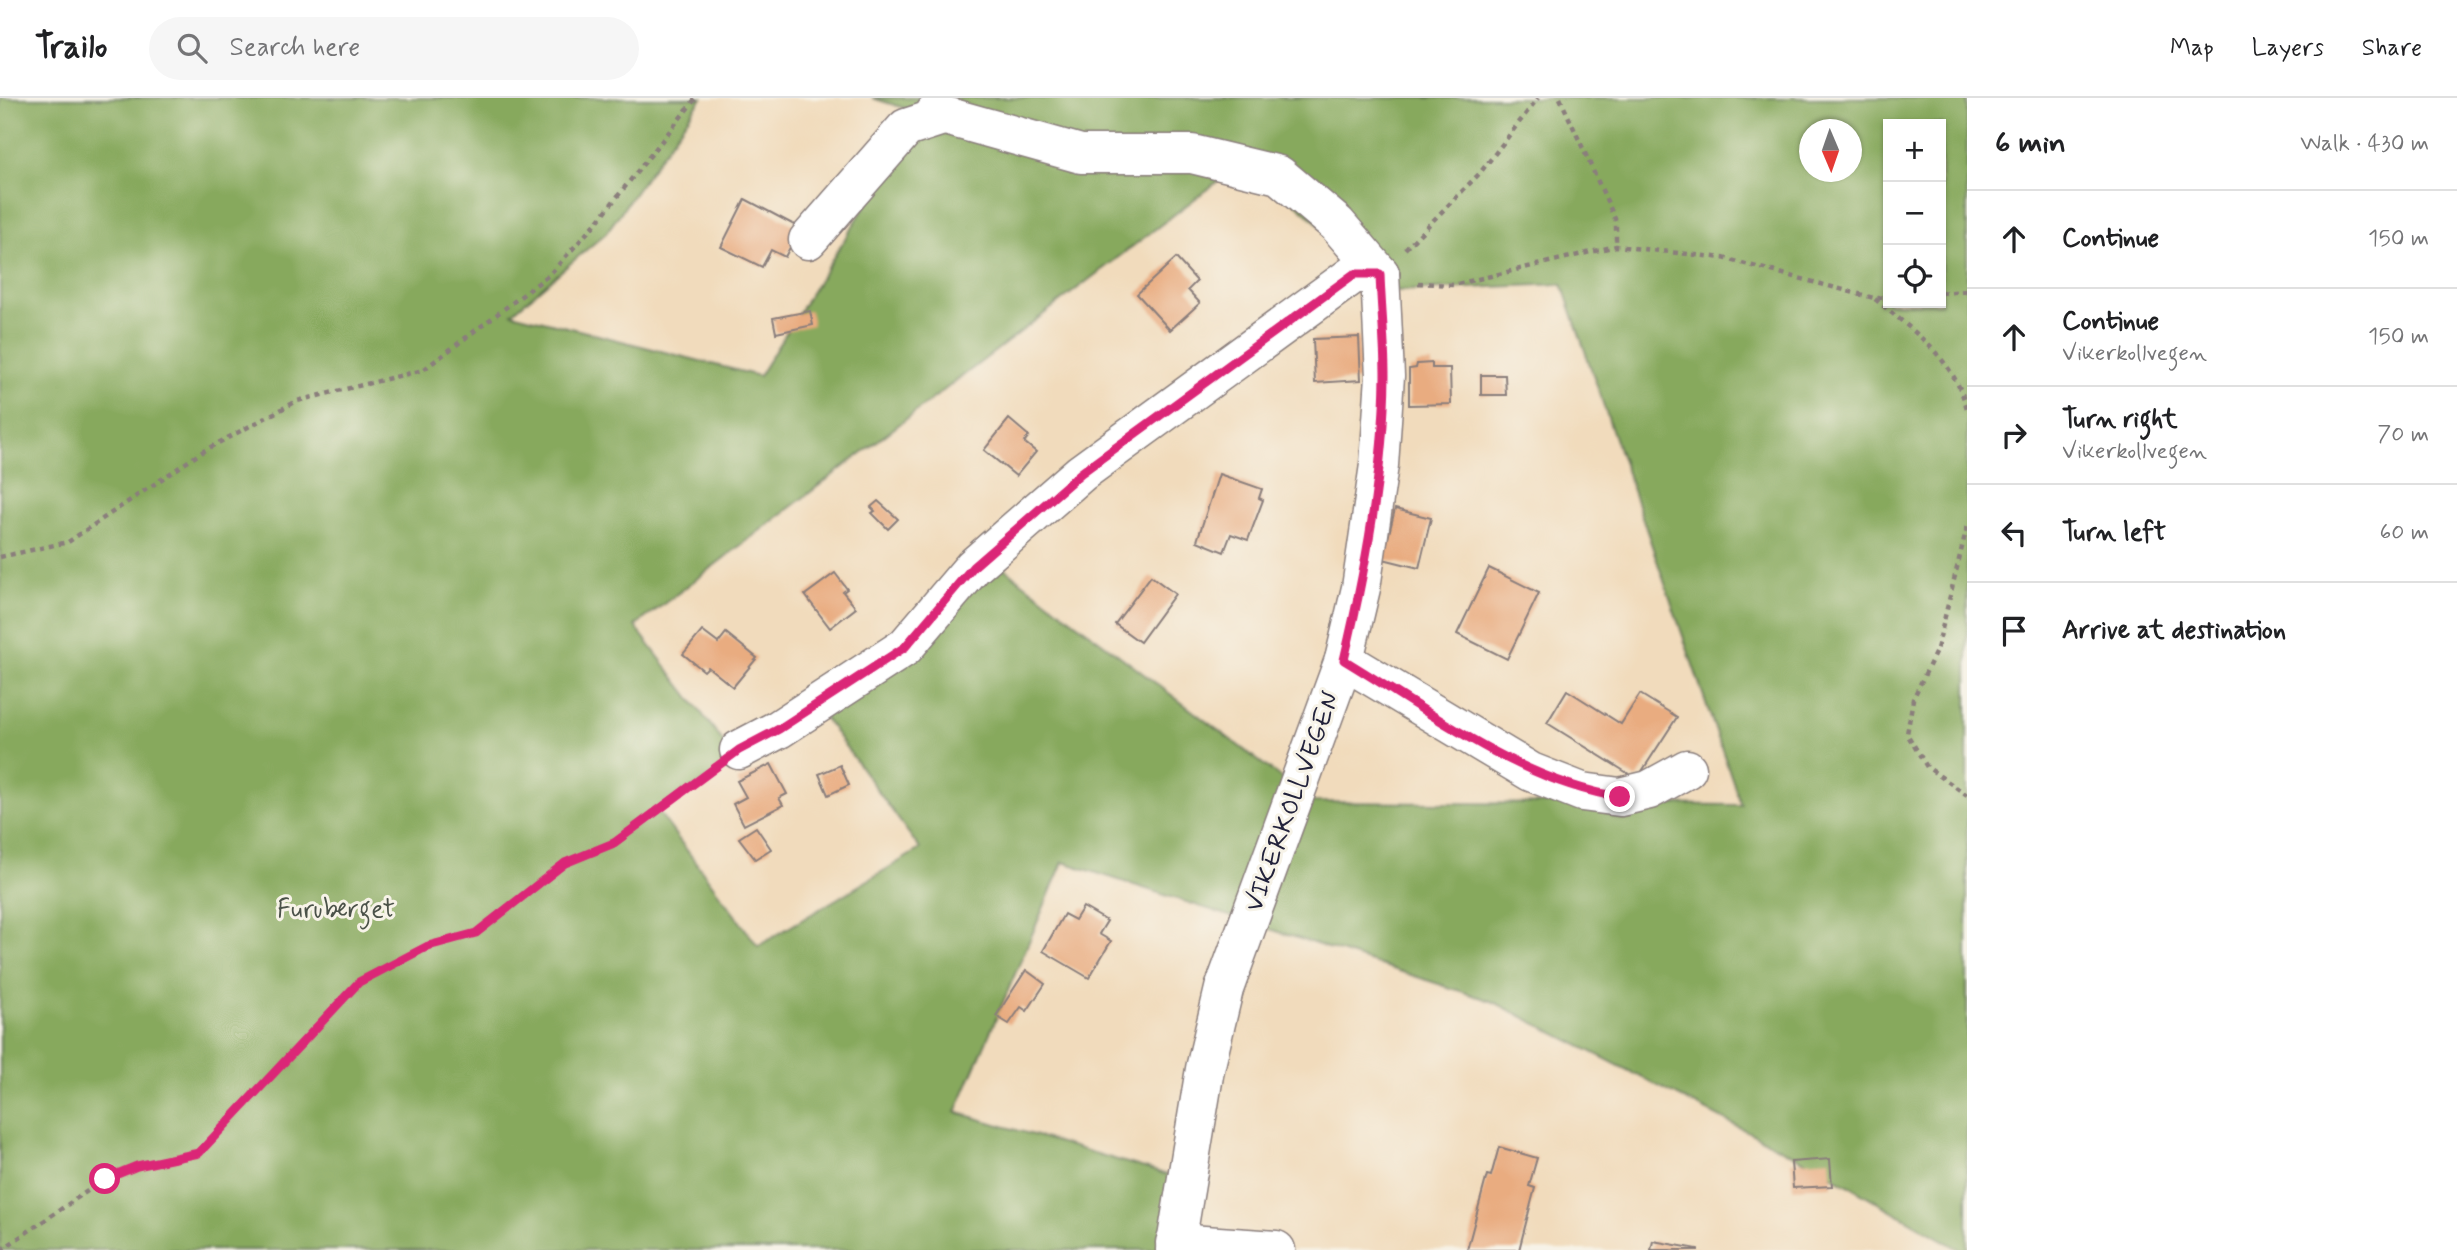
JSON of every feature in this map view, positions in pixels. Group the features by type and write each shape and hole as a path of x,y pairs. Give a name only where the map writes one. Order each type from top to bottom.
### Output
{"street":[{"path":"808,240 906,128 939,114 1081,153 1192,154 1279,175 1337,224 1380,274"},
{"path":"739,750 779,729 905,647 973,567 1081,473 1354,274 1380,274"},
{"name":"VIKERKOLLVEGEN","path":"1175,1247 1205,1069 1224,989 1344,660 1361,588 1379,465 1385,376 1380,274"},
{"path":"1344,660 1531,772 1582,792 1620,797 1649,790 1688,769"},
{"path":"1175,1247 1276,1250"}],"path":[{"path":"0,557 68,542 205,450 297,401 423,370 549,275 597,222 696,98"},
{"path":"1380,274 1480,173 1538,98"},
{"path":"1560,98 1616,221 1616,246"},
{"path":"1380,274 1416,283 1453,285 1616,246 1723,258 1874,298 1883,297"},
{"path":"1946,293 1967,291"},
{"path":"1874,298 1938,352 1961,385 1967,409"},
{"path":"1967,527 1937,649 1913,699 1907,733 1927,767 1967,795"},
{"path":"1,1250 105,1179 137,1166 199,1153 359,982 428,946 476,933 565,863 614,843 739,750"}],"green space":[{"name":"Furuberget","path":"0,98 702,98 606,233 512,313 759,376 923,114 872,98 1967,98 1967,1250 1960,1250 1815,1166 1494,1002 1063,862 956,1112 1195,1183 1188,1250 0,1250","holes":["1230,172 1271,182 1395,291 1562,284 1741,805 1313,802 976,547 905,640 816,706 920,849 758,946 657,810 738,761 635,626"]}],"building":[{"path":"745,199 800,228 785,257 771,250 762,267 721,247"},
{"path":"1176,258 1197,281 1188,290 1200,303 1170,330 1137,294"},
{"path":"810,311 813,325 776,333 773,318"},
{"path":"1359,337 1361,380 1315,383 1313,339"},
{"path":"1432,363 1432,368 1450,368 1451,404 1409,405 1409,369 1416,368 1417,364"},
{"path":"1481,375 1505,375 1506,395 1481,395"},
{"path":"1009,419 1029,436 1024,442 1036,452 1016,476 984,450"},
{"path":"1219,474 1262,489 1259,498 1263,500 1248,540 1231,534 1224,552 1197,541"},
{"path":"878,501 898,519 888,529 872,513 875,511 871,507"},
{"path":"1395,509 1431,518 1419,568 1383,559"},
{"path":"1489,568 1539,593 1507,659 1457,634"},
{"path":"835,573 847,589 843,592 856,608 830,628 805,595"},
{"path":"1151,576 1175,594 1140,642 1115,624"},
{"path":"702,631 718,643 726,633 757,658 733,687 708,667 704,671 683,654"},
{"path":"1567,690 1621,724 1640,694 1677,717 1637,779 1547,723"},
{"path":"771,764 787,794 779,798 783,805 744,825 733,804 746,797 737,781"},
{"path":"840,765 849,785 828,795 819,774"},
{"path":"756,827 771,849 755,859 739,838"},
{"path":"1083,907 1107,921 1099,934 1111,941 1089,978 1043,951 1064,914 1075,920"},
{"path":"1026,970 1045,984 1027,1011 1021,1007 1009,1024 996,1016"},
{"path":"1499,1147 1537,1158 1529,1186 1535,1188 1519,1250 1467,1250 1487,1175 1491,1176"},
{"path":"1830,1159 1832,1186 1793,1188 1791,1162"},
{"path":"1653,1241 1698,1249 1698,1250 1651,1250"}],"route":[{"path":"105,1179 137,1166 199,1153 359,982 428,946 476,933 565,863 614,843 739,750 779,729 905,647 973,567 1081,473 1354,274 1380,274 1385,376 1379,465 1361,588 1344,660 1531,772 1582,792 1620,797"}]}
